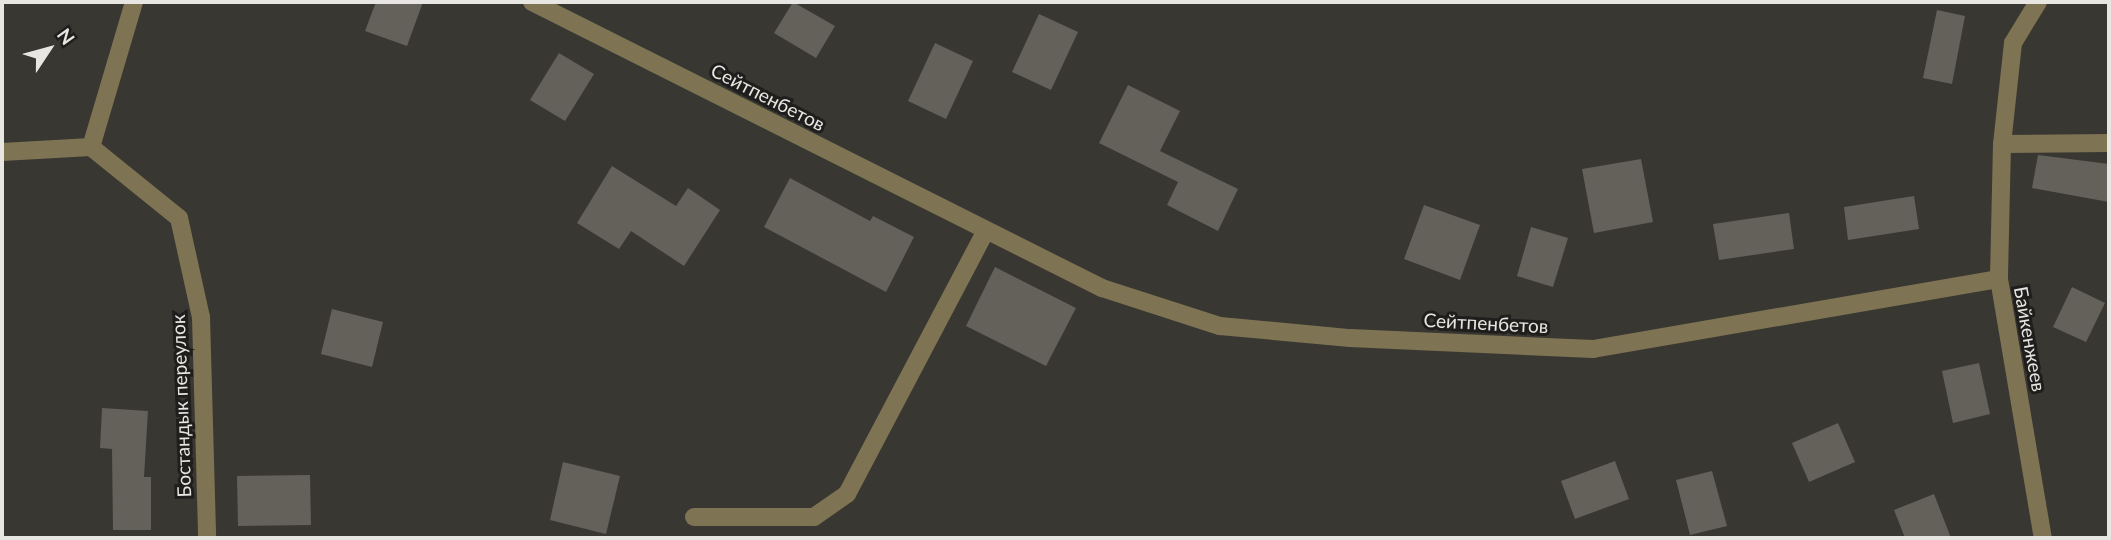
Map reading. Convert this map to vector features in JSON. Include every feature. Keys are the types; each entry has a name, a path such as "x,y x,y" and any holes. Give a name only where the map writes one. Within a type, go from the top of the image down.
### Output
{"street":[{"path":"2,152 91,148 134,2"},
{"name":"Сейтпенбетов","path":"533,2 1102,288 1220,326 1593,349 1999,279"},
{"name":"Байкенжеев","path":"2038,2 2013,43 2002,144 1999,279 2043,538"},
{"path":"2002,144 2109,144"},
{"name":"Бостандык переулок","path":"91,148 179,218 201,317 207,538"},
{"path":"694,517 814,517 848,494 986,230"}],"building":[{"path":"376,2 423,2 407,46 365,31"},
{"path":"793,2 835,26 816,58 774,33"},
{"path":"1937,10 1965,16 1952,84 1923,78"},
{"path":"1039,14 1078,32 1051,90 1012,72"},
{"path":"935,43 973,61 946,119 908,101"},
{"path":"559,53 594,74 565,121 530,100"},
{"path":"1128,85 1180,111 1160,151 1238,189 1218,231 1167,205 1178,182 1099,143"},
{"path":"2038,155 2109,164 2109,202 2032,188"},
{"path":"1641,159 1653,222 1594,233 1582,169"},
{"path":"612,166 676,206 688,188 720,210 684,266 631,231 619,249 577,223"},
{"path":"790,178 870,221 873,216 914,237 886,292 764,227"},
{"path":"1914,196 1919,229 1848,240 1844,207"},
{"path":"1424,205 1480,225 1460,280 1404,259"},
{"path":"1789,213 1794,249 1719,260 1713,224"},
{"path":"1531,227 1568,238 1553,287 1517,276"},
{"path":"995,267 1076,308 1046,366 966,326"},
{"path":"2072,287 2105,303 2086,342 2053,327"},
{"path":"332,309 383,322 372,367 321,354"},
{"path":"1979,363 1990,414 1953,423 1942,371"},
{"path":"102,408 148,411 144,477 151,477 151,530 113,530 112,449 100,448"},
{"path":"1838,423 1855,462 1809,482 1792,443"},
{"path":"1615,461 1629,499 1575,519 1561,481"},
{"path":"563,462 620,476 606,534 550,520"},
{"path":"1712,471 1727,526 1690,535 1676,480"},
{"path":"310,475 311,525 238,526 237,476"},
{"path":"1934,494 1951,538 1905,538 1894,510"}]}
